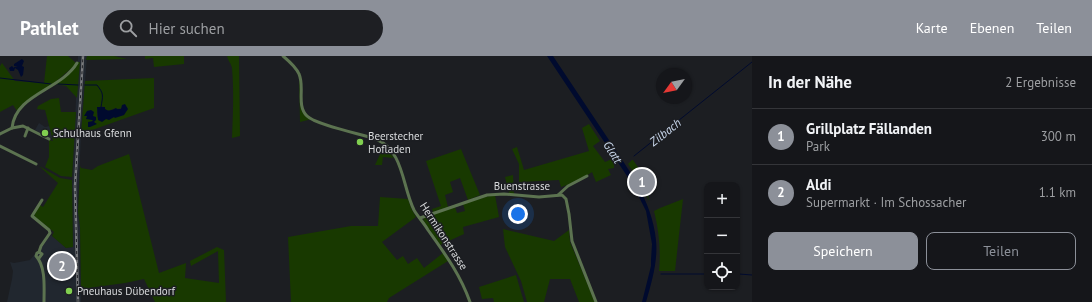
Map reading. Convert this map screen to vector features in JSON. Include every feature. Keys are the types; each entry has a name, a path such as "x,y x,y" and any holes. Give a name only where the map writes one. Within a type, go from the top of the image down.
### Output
{"street":[{"name":"Hermikonstrasse","path":"283,56 292,64 299,74 302,85 303,110 309,117 320,123 376,139 391,148 413,207 457,272 470,302"},
{"path":"12,128 15,115 23,104 55,84 77,63"},
{"path":"0,134 12,128 21,126 49,139"},
{"path":"25,136 28,128"},
{"path":"0,146 36,164"},
{"path":"558,195 568,186 587,176"},
{"name":"Buenstrasse","path":"420,218 487,195 504,194 539,197 562,195 566,199 572,241 596,302"},
{"path":"42,200 32,216 49,230 50,233 41,246 39,252 42,254 41,258 39,258 43,269 44,302"}],"shaded area":[{"path":"78,56 87,56 78,201 80,227 81,302 7,302 13,271 10,262 14,263 30,260 51,235 66,248 73,247 72,186"},
{"name":"Schulhaus Gfenn","path":"39,123 45,127 50,126 52,138 49,138 35,130"}],"green space":[{"path":"47,56 68,56 75,62 75,65 52,85 30,98 17,111 13,105 0,112 0,66 2,63 15,81 44,83"},
{"path":"87,56 114,56 127,59 86,60"},
{"path":"145,56 184,56 184,64 154,67 153,58 145,59"},
{"path":"227,56 239,56 240,136 232,138 233,77 232,66"},
{"path":"78,62 80,62 77,98 66,86 56,84 76,66"},
{"path":"299,74 303,110 312,119 300,122"},
{"path":"154,78 154,108 81,134 85,81","holes":["102,106 108,111 116,108 122,108 125,112 124,115 106,119 97,117 97,111"]},
{"path":"59,98 61,112 76,112 72,177 61,176 45,167 49,157 49,140 53,141 45,110 37,109 38,106 51,99"},
{"path":"589,124 600,141 593,146 605,162 612,159 614,163 614,168 608,169 611,175 596,182 592,172 579,181 561,187 559,180 519,182 519,164 512,149 517,147 524,170 589,151 582,128"},
{"path":"384,146 394,158 383,157 382,165 375,165"},
{"path":"461,149 480,195 468,200 460,178 450,182 453,192 445,195 448,207 433,212 432,209 441,206 426,161"},
{"path":"129,154 159,273 186,263 185,278 219,283 218,251 191,266 190,261 217,247 224,250 226,302 155,302 144,279 81,289 80,227 78,212 80,166 81,168 92,170 98,166"},
{"path":"632,160 645,177 649,201 642,186 628,164"},
{"path":"39,166 60,178 72,180 73,247 66,248 52,236 54,232 34,215 40,205 43,207 58,183"},
{"path":"513,175 514,194 509,193 505,177"},
{"path":"495,195 499,217 463,227 464,234 440,245 423,220 425,217 455,207 457,213 465,211 463,204"},
{"path":"380,197 408,199 416,217 382,242 397,260 403,256 408,264 417,258 424,268 443,253 448,261 389,298 387,302 291,302 288,237 351,226 378,226"},
{"path":"683,199 675,271 659,271 659,241 654,211"},
{"path":"503,229 554,241 569,230 570,242 595,302 579,302 570,279 550,279 544,302 527,302 521,281 505,247"},
{"path":"516,275 524,302 494,302 493,298 482,299 479,287"}],"water":[{"name":"Glatt","path":"547,56 553,56 623,161 638,186 650,212 654,225 656,256 654,271 646,302 642,302 651,266 652,244 646,211 633,185"},
{"path":"22,59 24,61 22,66 24,67 23,75 21,77 18,70 15,68 14,71 10,71 9,68 12,66 14,68 18,67 14,66 14,64"},
{"path":"125,104 128,109 124,115 114,117 109,120 106,119 102,122 98,120 97,107 105,107 106,110 109,111 116,108 121,109 122,105"},
{"path":"91,110 94,112 93,116 96,117 94,122 97,124 88,127 88,122 93,121 86,119 87,116 84,116 87,111"}],"waterway":[{"name":"Zilbach","path":"634,156 752,62"},
{"path":"0,78 51,84"},
{"path":"58,84 78,85"},
{"path":"85,85 97,85 102,93 101,107"},
{"path":"661,274 704,274"},
{"path":"740,274 752,275"}],"railway":[{"path":"78,302 75,186 83,56"}],"place":[{"name":"Schulhaus Gfenn","path":"45,133"},
{"name":"Beerstecher Hofladen","path":"360,142"},
{"name":"Grillplatz Fällanden","path":"642,182"},
{"name":"Aldi","path":"62,266"},
{"name":"Pneuhaus Dübendorf","path":"69,291"}]}
